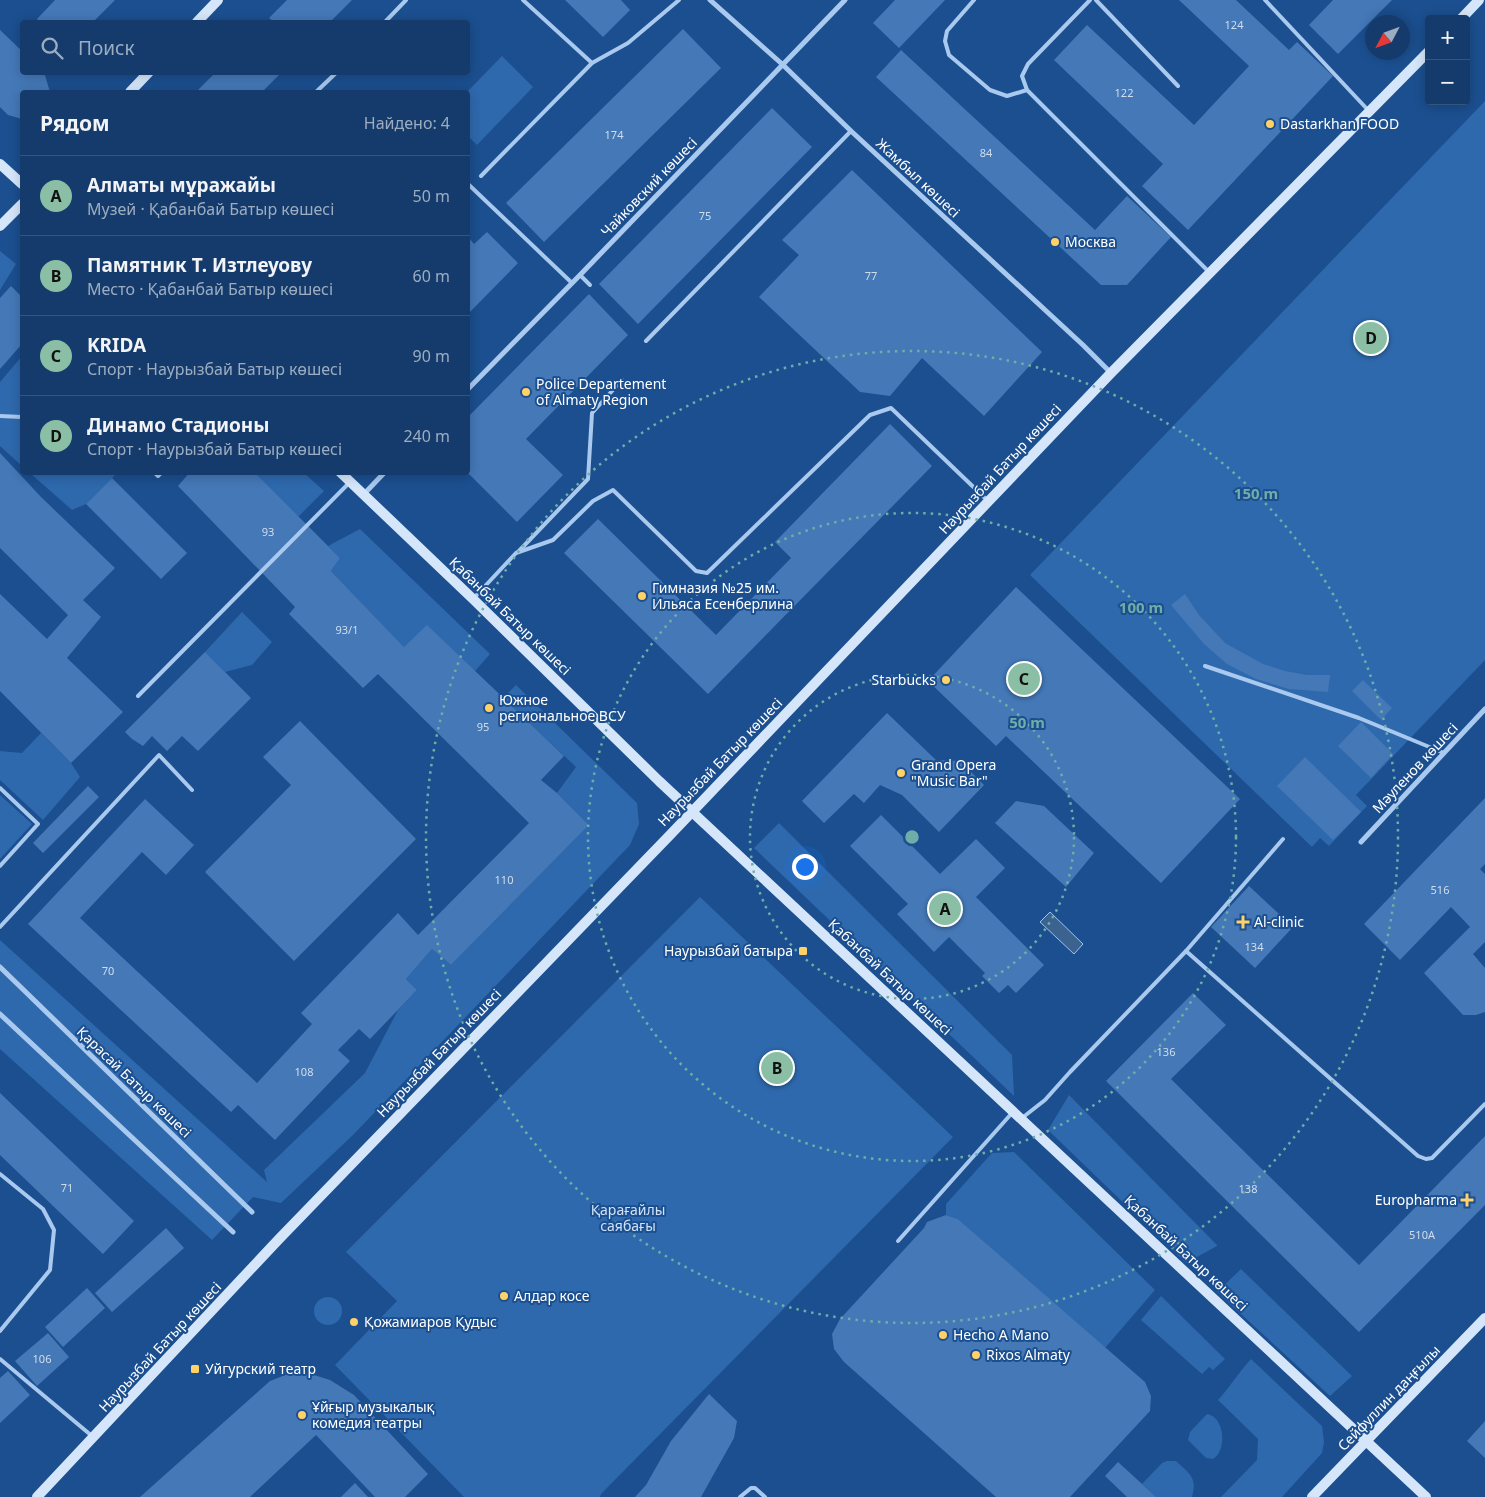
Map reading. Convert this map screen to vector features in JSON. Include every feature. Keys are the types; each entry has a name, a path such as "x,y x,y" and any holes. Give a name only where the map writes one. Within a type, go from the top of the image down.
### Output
{"main road":[{"path":"199,20 218,0"},
{"path":"1465,15 1479,0"},
{"name":"Наурызбай Батыр көшесі","path":"37,1497 279,1239 693,811 1111,373 1425,55"},
{"path":"132,90 146,75"},
{"path":"0,164 20,182"},
{"path":"0,226 20,206"},
{"name":"Қабанбай Батыр көшесі","path":"343,475 659,781 1426,1497"},
{"name":"Сейфуллин даңғылы","path":"1312,1497 1485,1318"}],"street":[{"name":"Жамбыл көшесі","path":"710,0 782,64 851,131 1111,373"},
{"name":"Чайковский көшесі","path":"470,387 845,0"},
{"path":"364,494 382,475"},
{"name":"Мәуленов көшесі","path":"1361,842 1485,709"},
{"name":"Қарасай Батыр көшесі","path":"0,967 252,1212"},
{"path":"0,1014 233,1232"}],"lane":[{"path":"387,20 406,0"},
{"path":"523,0 592,63"},
{"path":"481,176 592,63 628,43 678,0"},
{"path":"974,0 947,30 945,41 949,55 990,90 1007,96 1027,90"},
{"path":"1090,0 1028,64 1022,76 1027,90 1210,273"},
{"path":"1096,0 1178,86"},
{"path":"1265,0 1370,111"},
{"path":"318,90 334,75"},
{"path":"646,341 851,131"},
{"path":"470,186 572,283"},
{"path":"580,275 590,285"},
{"path":"473,599 588,479 592,413 622,380"},
{"path":"516,553 553,540 592,501 613,490 696,571 707,573 870,415 891,408 989,502"},
{"path":"0,416 20,417"},
{"path":"138,696 350,482"},
{"path":"1205,666 1359,718 1444,753"},
{"path":"0,928 159,755 192,790"},
{"path":"0,788 38,824 0,866"},
{"path":"898,1241 1018,1115 1046,1100 1070,1072 1186,951 1284,839"},
{"path":"1186,951 1418,1156 1426,1159 1432,1158 1485,1104"},
{"path":"0,1174 43,1209 54,1230 50,1270 0,1331"},
{"path":"0,1359 93,1437"},
{"path":"740,1497 751,1488 755,1488 765,1497"}],"green space":[{"path":"502,56 533,87 477,145 470,138 469,90"},
{"path":"1485,101 1485,660 1356,795 1367,806 1329,846 1320,838 1312,847 1030,575"},
{"path":"0,251 16,264 0,290"},
{"path":"20,358 20,464 0,446 0,382"},
{"path":"32,475 115,475 86,504 72,510"},
{"path":"256,475 306,475 324,491 298,517"},
{"path":"360,529 490,654 475,671 404,647 331,571 340,558 328,546"},
{"path":"242,612 272,642 252,665 225,672 205,652"},
{"path":"516,685 637,803 639,824 630,845 353,1135 281,1203 253,1197 212,1240 0,1049 0,940 267,1182 264,1170 365,1073 398,1010 417,990 406,979 432,949 451,965 589,825 557,793 576,767 503,698"},
{"path":"41,733 71,763 80,777 43,820 0,780 0,751 22,753"},
{"path":"0,795 32,824 0,859"},
{"path":"779,823 1012,1055 1014,1096 754,848"},
{"name":"Қарағайлы саябағы","path":"700,897 953,1137 600,1497 464,1497 335,1365 397,1301 346,1252"},
{"path":"1069,1095 1217,1246 1186,1263 1048,1130"},
{"path":"1014,1152 1155,1290 1105,1348 958,1219 946,1215 946,1204 992,1153"},
{"path":"1241,1269 1352,1376 1330,1396 1217,1292"},
{"path":"1161,1296 1225,1359 1213,1370 1209,1367 1202,1374 1141,1320"},
{"path":"328,1297 338,1301 342,1311 338,1321 328,1325 318,1321 314,1311 318,1301"},
{"path":"1251,1359 1322,1426 1324,1442 1322,1453 1282,1497 1221,1497 1257,1460 1258,1439 1218,1400"},
{"path":"1207,1414 1213,1416 1217,1421 1222,1434 1221,1448 1218,1455 1213,1459 1206,1458 1188,1440 1190,1432"},
{"path":"1176,1461 1191,1476 1194,1485 1192,1497 1156,1497 1142,1484 1162,1463"}],"shaded area":[{"path":"1050,912 1083,944 1074,954 1040,922"}],"building":[{"path":"55,0 115,0 95,20 37,19"},
{"path":"287,0 352,0 332,20 272,20 269,18"},
{"path":"565,0 621,0 630,10 603,37"},
{"path":"895,0 945,0 899,48 873,23"},
{"path":"1179,0 1236,0 1289,50 1297,42 1333,76 1188,230 1142,186 1163,164 1054,60 1087,25 1194,125 1249,66"},
{"path":"1333,0 1392,0 1377,15 1365,15 1365,27 1338,54 1309,25"},
{"path":"683,29 721,68 544,242 506,203"},
{"path":"0,30 20,49 20,75 45,75 49,90 20,90 20,118 8,115 0,107"},
{"path":"901,50 1095,230 1127,196 1171,237 1127,285 1101,285 876,77"},
{"path":"213,75 279,75 264,90 198,90"},
{"path":"772,108 812,147 638,324 599,284"},
{"path":"852,170 1042,352 984,416 922,358 890,396 860,392 759,297 799,255 782,240"},
{"path":"487,232 518,263 470,312 470,239 474,244"},
{"path":"11,286 20,295 20,346 0,369 0,298"},
{"path":"589,294 628,335 526,439 563,475 517,522 470,475 470,415"},
{"name":"Гимназия №25 им. Ильяса Есенберлина","path":"890,424 932,466 708,694 564,553 598,519 716,635 791,558 775,542"},
{"path":"0,453 41,497 115,568 83,600 101,617 67,658 123,712 71,763 0,691 0,594 47,639 68,615 0,548"},
{"path":"187,475 257,475 340,558 331,571 404,647 427,625 564,756 541,780 589,825 451,965 432,949 406,979 417,990 370,1039 359,1029 338,1050 350,1061 275,1140 238,1105 231,1112 28,924 145,799 194,845 166,875 142,852 80,918 257,1083 312,1024 301,1013 398,913 418,935 529,823 378,674 363,688 289,614 295,607 178,486"},
{"path":"112,478 187,553 161,579 86,504"},
{"path":"1016,587 1240,799 1161,883 1006,736 996,746 928,681"},
{"path":"1185,594 1199,615 1225,643 1263,664 1285,671 1307,675 1330,675 1328,692 1289,689 1256,679 1227,664 1204,644 1171,605"},
{"path":"205,652 251,698 198,751 182,736 167,751 152,736 143,746 132,739 125,732"},
{"path":"1363,680 1392,708 1381,720 1352,691"},
{"name":"Grand Opera \"Music Bar\"","path":"887,713 936,760 960,761 984,785 939,832 902,795 880,785 864,803 854,794 824,823 802,801"},
{"path":"300,721 416,839 294,961 205,872 291,785 263,757"},
{"path":"1361,722 1393,754 1371,778 1338,746"},
{"path":"1305,757 1361,812 1333,840 1277,786"},
{"path":"88,786 99,797 43,853 33,843"},
{"path":"1485,798 1485,864 1480,869 1485,874 1485,942 1473,954 1485,968 1485,1012 1476,1015 1463,1015 1424,973 1470,927 1451,907 1400,960 1364,924"},
{"path":"1016,801 1044,806 1094,853 1066,887 995,823"},
{"path":"881,815 940,874 976,839 1005,868 976,897 1044,965 1016,993 1008,985 999,993 982,976 985,973 949,937 934,952 897,914 908,904 850,846"},
{"path":"1249,886 1293,927 1255,968 1211,927"},
{"path":"1193,993 1226,1025 1171,1079 1359,1265 1485,1136 1485,1205 1359,1332 1106,1081"},
{"path":"0,1093 134,1221 103,1254 0,1155"},
{"name":"Rixos Almaty","path":"946,1215 958,1219 1145,1382 1151,1396 1150,1411 1070,1497 996,1497 844,1362 834,1349 832,1334 840,1319 924,1228 927,1222"},
{"path":"166,1228 184,1248 112,1312 95,1293"},
{"path":"87,1288 105,1308 63,1347 45,1327"},
{"path":"48,1333 69,1357 37,1386 15,1361"},
{"name":"Ұйғыр музыкалық комедия театры","path":"298,1370 330,1380 354,1395 428,1474 405,1497 375,1497 316,1435 250,1497 140,1497 270,1381"},
{"path":"8,1371 30,1395 0,1423 0,1378"},
{"path":"709,1394 737,1421 734,1438 701,1497 635,1497 646,1485 671,1441"},
{"path":"1485,1421 1485,1458 1467,1441"},
{"path":"1118,1462 1156,1497 1127,1497 1105,1476"},
{"path":"355,1483 368,1497 341,1497"}],"place":[{"name":"Dastarkhan FOOD","path":"1270,124"},
{"name":"Москва","path":"1055,242"},
{"name":"Динамо Стадионы","path":"1371,338"},
{"name":"Police Departement of Almaty Region","path":"526,392"},
{"name":"Гимназия №25 им. Ильяса Есенберлина","path":"642,596"},
{"name":"KRIDA","path":"1024,679"},
{"name":"Starbucks","path":"946,680"},
{"name":"Южное региональное ВСУ","path":"489,708"},
{"name":"Grand Opera \"Music Bar\"","path":"901,773"},
{"name":"Алматы мұражайы","path":"945,909"},
{"name":"Al-clinic","path":"1243,922"},
{"name":"Наурызбай батыра","path":"803,951"},
{"name":"Памятник Т. Изтлеуову","path":"777,1068"},
{"name":"Europharma","path":"1467,1200"},
{"name":"Алдар косе","path":"504,1296"},
{"name":"Қожамиаров Қудыс","path":"354,1322"},
{"name":"Hecho A Mano","path":"943,1335"},
{"name":"Rixos Almaty","path":"976,1355"},
{"name":"Уйгурский театр","path":"195,1369"},
{"name":"Ұйғыр музыкалық комедия театры","path":"302,1415"}]}
